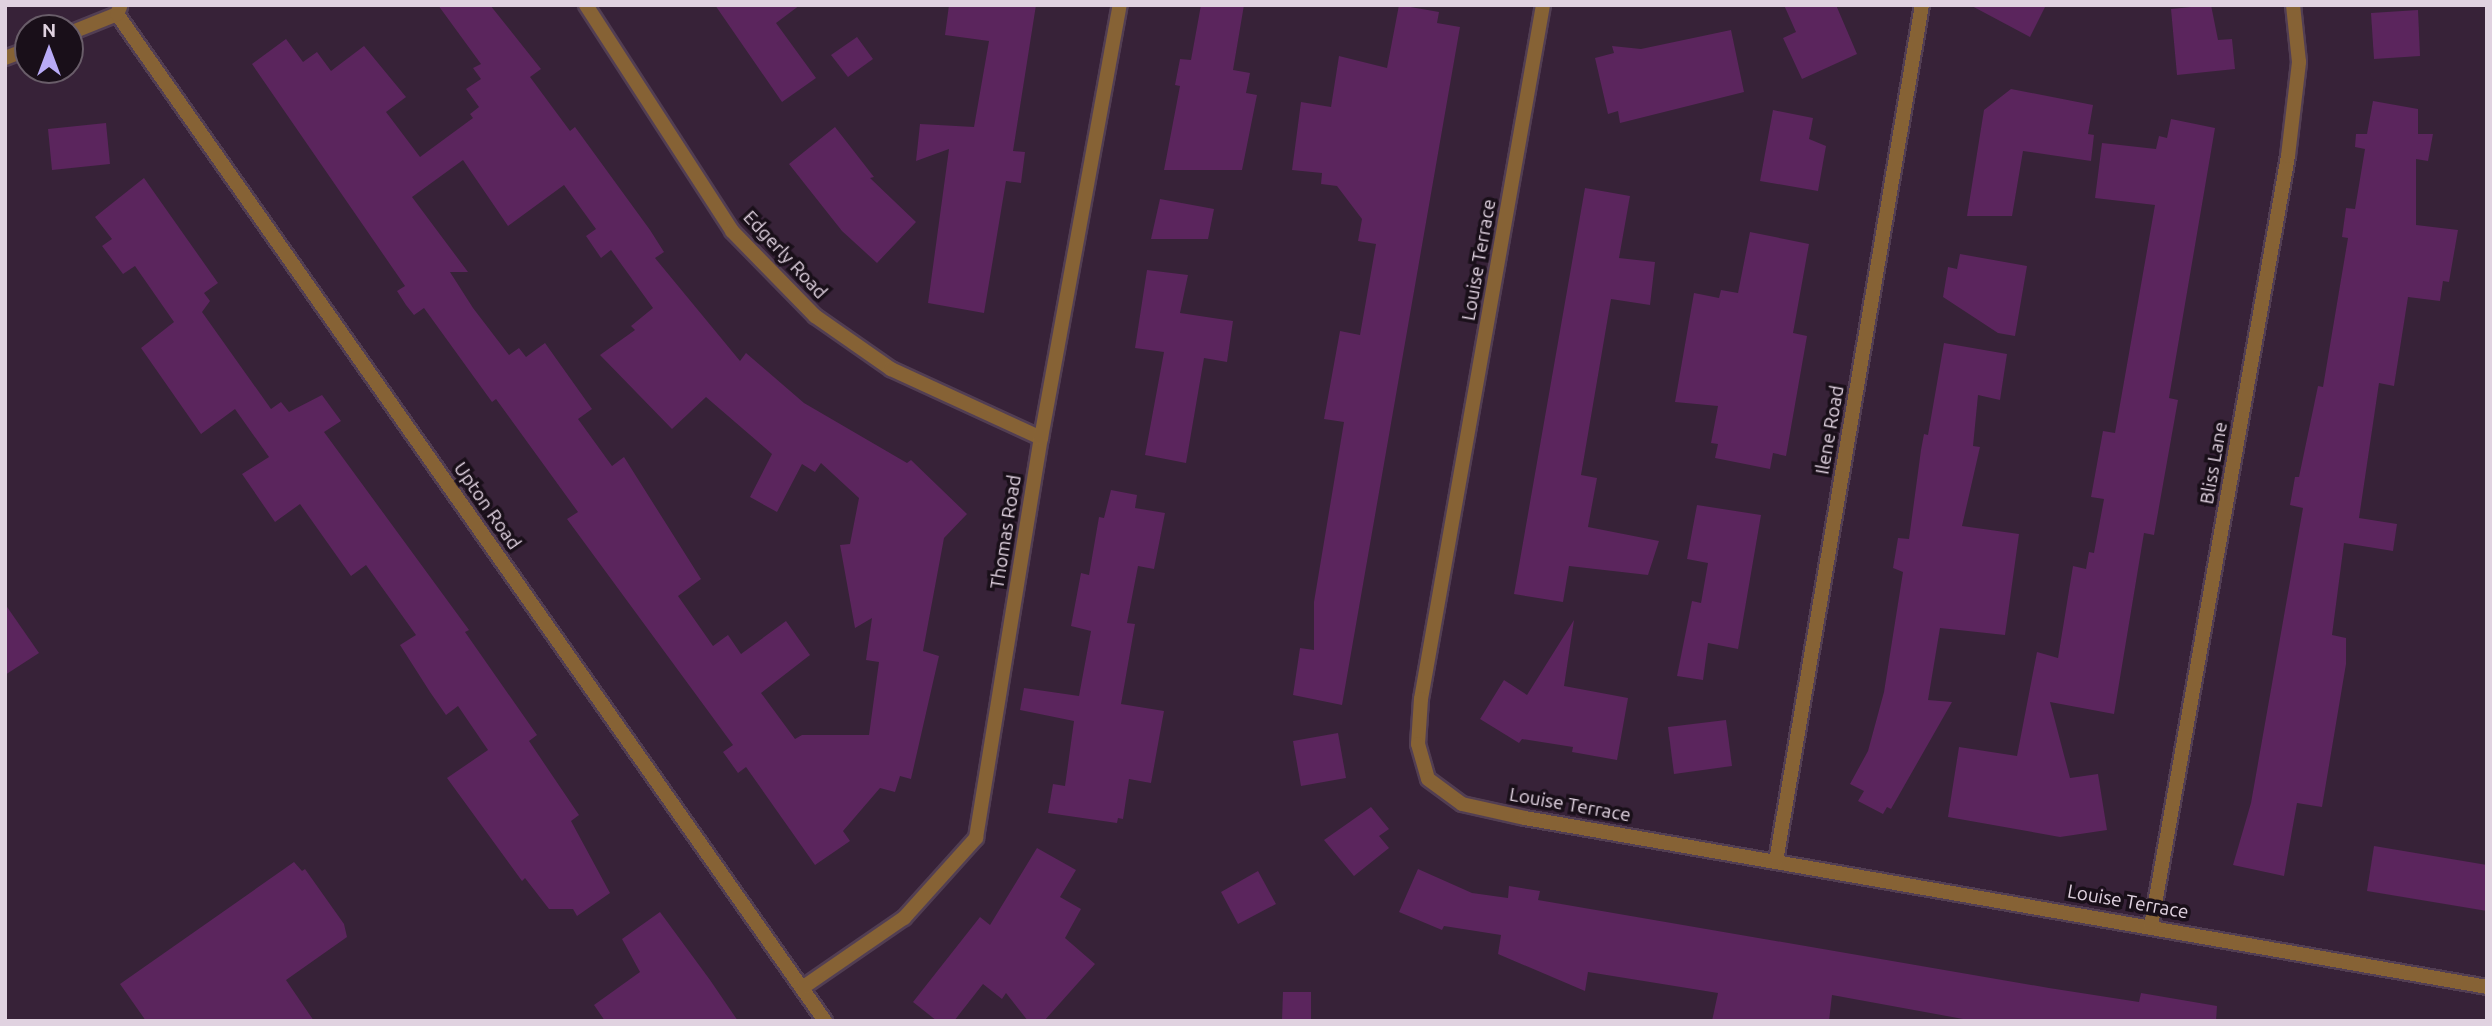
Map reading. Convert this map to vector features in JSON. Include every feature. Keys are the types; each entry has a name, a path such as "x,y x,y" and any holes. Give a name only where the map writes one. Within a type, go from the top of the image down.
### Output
{"street":[{"name":"Edgerly Road","path":"586,5 732,231 815,316 891,369 1041,438"},
{"name":"Thomas Road","path":"802,988 904,918 976,838 1041,438 1120,5"},
{"name":"Louise Terrace","path":"1544,5 1421,699 1418,744 1428,779 1462,804 2487,987"},
{"name":"Ilene Road","path":"1776,861 1922,5"},
{"name":"Bliss Lane","path":"2151,926 2288,156 2299,62 2293,5"},
{"path":"84,26 119,10"},
{"name":"Upton Road","path":"119,10 825,1021"}],"building":[{"path":"438,5 490,5 541,69 530,77 570,131 575,127 650,230 664,252 655,258 740,361 746,353 804,403 907,463 911,460 967,514 944,538 923,651 939,656 911,779 900,776 895,792 880,788 843,831 850,841 815,865 746,767 738,773 723,752 733,745 567,519 578,512 496,399 492,402 424,308 414,315 406,305 397,291 405,286 252,64 286,39 303,62 317,52 331,71 364,46 406,97 386,112 420,157 473,118 470,114 479,107 466,89 481,79 473,68 481,64","holes":["463,160 508,226 564,185 596,229 586,236 601,258 611,250 653,308 631,326 635,330 600,355 672,429 706,397 772,454 750,497 777,512 802,464 815,472 821,463 859,498 850,544 840,545 855,628 872,618 866,660 879,662 869,735 802,735 795,739 761,693 810,655 786,621 741,654 728,635 713,646 678,596 701,579 624,457 612,466 578,419 592,409 545,343 526,357 519,348 509,355 473,308 450,272 468,272 412,197"]},
{"path":"715,5 800,5 776,23 816,78 782,102"},
{"path":"949,5 1036,5 1013,151 1025,152 1021,183 1006,181 984,313 928,303 949,149 916,161 920,124 974,127 989,41 945,35"},
{"path":"1201,5 1244,5 1233,70 1250,73 1246,93 1257,95 1242,170 1164,170 1180,86 1175,85 1180,59 1191,60"},
{"path":"1399,5 1439,12 1437,23 1460,27 1342,705 1293,695 1300,648 1314,650 1314,602 1344,422 1324,419 1340,331 1360,335 1376,244 1358,241 1362,219 1337,186 1321,184 1322,173 1292,170 1301,102 1331,107 1339,56 1387,68"},
{"path":"1784,5 1836,5 1857,54 1802,79 1783,38 1796,32"},
{"path":"1970,5 2046,5 2030,37"},
{"path":"2211,5 2218,40 2232,39 2235,69 2177,75 2171,9"},
{"path":"2418,10 2420,56 2374,59 2371,13"},
{"path":"1731,30 1744,92 1620,123 1618,111 1608,114 1595,58 1614,53 1612,46 1641,49"},
{"path":"857,37 873,59 848,77 831,55"},
{"path":"2011,89 2093,105 2088,134 2094,135 2091,161 2023,151 2012,216 1967,216 1984,110"},
{"path":"2373,101 2418,109 2418,134 2433,134 2428,161 2416,159 2416,225 2458,230 2449,282 2443,281 2440,301 2408,297 2394,386 2379,383 2359,518 2397,524 2393,551 2344,543 2332,635 2346,638 2346,664 2322,807 2297,803 2284,876 2233,865 2251,803 2303,508 2290,505 2295,477 2299,477 2318,386 2323,387 2348,238 2342,237 2346,208 2355,209 2365,149 2355,147 2356,134 2367,134"},
{"path":"1773,110 1813,118 1809,139 1826,146 1818,191 1760,181"},
{"path":"2171,119 2215,128 2169,398 2178,400 2154,535 2144,533 2114,714 2050,702 2070,778 2098,774 2107,830 2060,837 1948,817 1959,747 2017,756 2037,652 2058,658 2073,566 2086,569 2089,552 2094,553 2104,499 2091,497 2103,431 2115,433 2155,205 2095,198 2102,143 2156,149 2159,136 2167,138"},
{"path":"106,123 110,164 52,170 48,129"},
{"path":"835,127 874,177 870,178 916,222 877,263 842,231 789,164"},
{"path":"144,178 218,283 204,293 210,301 202,312 271,409 281,402 289,412 322,395 341,421 324,432 469,630 465,632 537,735 529,741 579,815 571,821 610,893 577,916 573,909 549,909 525,878 522,881 447,778 488,750 458,706 446,715 430,692 400,645 416,635 366,565 351,576 300,504 275,522 242,474 269,457 235,409 201,434 141,348 174,322 135,266 123,274 102,246 112,239 95,217"},
{"path":"1585,188 1630,196 1619,258 1655,262 1650,305 1611,299 1581,475 1597,478 1588,527 1659,541 1648,575 1569,566 1563,602 1514,594"},
{"path":"1160,199 1214,209 1208,239 1151,239"},
{"path":"1750,232 1809,244 1793,333 1807,336 1786,456 1773,453 1770,469 1715,458 1718,444 1711,443 1718,406 1675,402 1694,293 1719,298 1721,290 1738,293"},
{"path":"1960,254 2027,266 2015,336 1998,333 1943,297 1948,267 1957,269"},
{"path":"1147,270 1188,275 1180,313 1233,321 1227,362 1204,358 1186,463 1145,455 1164,352 1135,348"},
{"path":"1944,343 2007,354 2000,400 1978,395 1973,446 1980,447 1962,526 2019,534 2005,635 1940,628 1928,700 1952,702 1891,809 1887,807 1883,814 1858,801 1864,791 1850,784 1868,751 1884,692 1903,572 1893,568 1898,538 1909,539 1921,450 1924,434 1928,435"},
{"path":"1111,490 1137,495 1135,508 1165,513 1154,569 1138,566 1127,623 1135,624 1121,704 1164,711 1151,783 1129,779 1123,819 1118,818 1117,823 1048,813 1053,784 1065,786 1074,721 1020,710 1024,688 1079,696 1091,631 1071,626 1081,573 1089,575 1099,517 1104,518"},
{"path":"1697,505 1761,515 1738,649 1708,643 1703,680 1677,676 1692,601 1701,603 1708,563 1687,559"},
{"path":"5,604 39,653 5,675"},
{"path":"1574,620 1564,686 1628,698 1617,760 1572,752 1573,747 1522,739 1519,743 1480,719 1504,680 1527,695"},
{"path":"1726,720 1732,766 1674,774 1668,727"},
{"path":"1338,733 1346,778 1301,786 1293,741"},
{"path":"1371,807 1389,829 1379,836 1389,848 1354,876 1324,840"},
{"path":"2374,846 2487,865 2487,911 2367,891"},
{"path":"1037,848 1076,870 1060,897 1081,909 1065,938 1095,964 1044,1021 1028,1021 1006,993 1002,999 983,984 954,1021 937,1021 913,1002 980,917 990,925"},
{"path":"294,862 302,871 305,869 344,924 347,937 286,980 314,1021 146,1021 120,984"},
{"path":"1418,869 1472,893 1508,898 1509,886 1540,891 1538,900 2049,988 2139,1002 2141,993 2217,1006 2216,1021 1974,1021 1832,995 1829,1021 1712,1021 1718,993 1588,972 1585,991 1498,954 1501,935 1444,926 1442,930 1399,912"},
{"path":"1258,871 1276,904 1238,924 1221,892"},
{"path":"660,912 738,1021 605,1021 594,1005 640,972 622,939"},
{"path":"1283,992 1311,992 1311,1021 1282,1021"}]}
